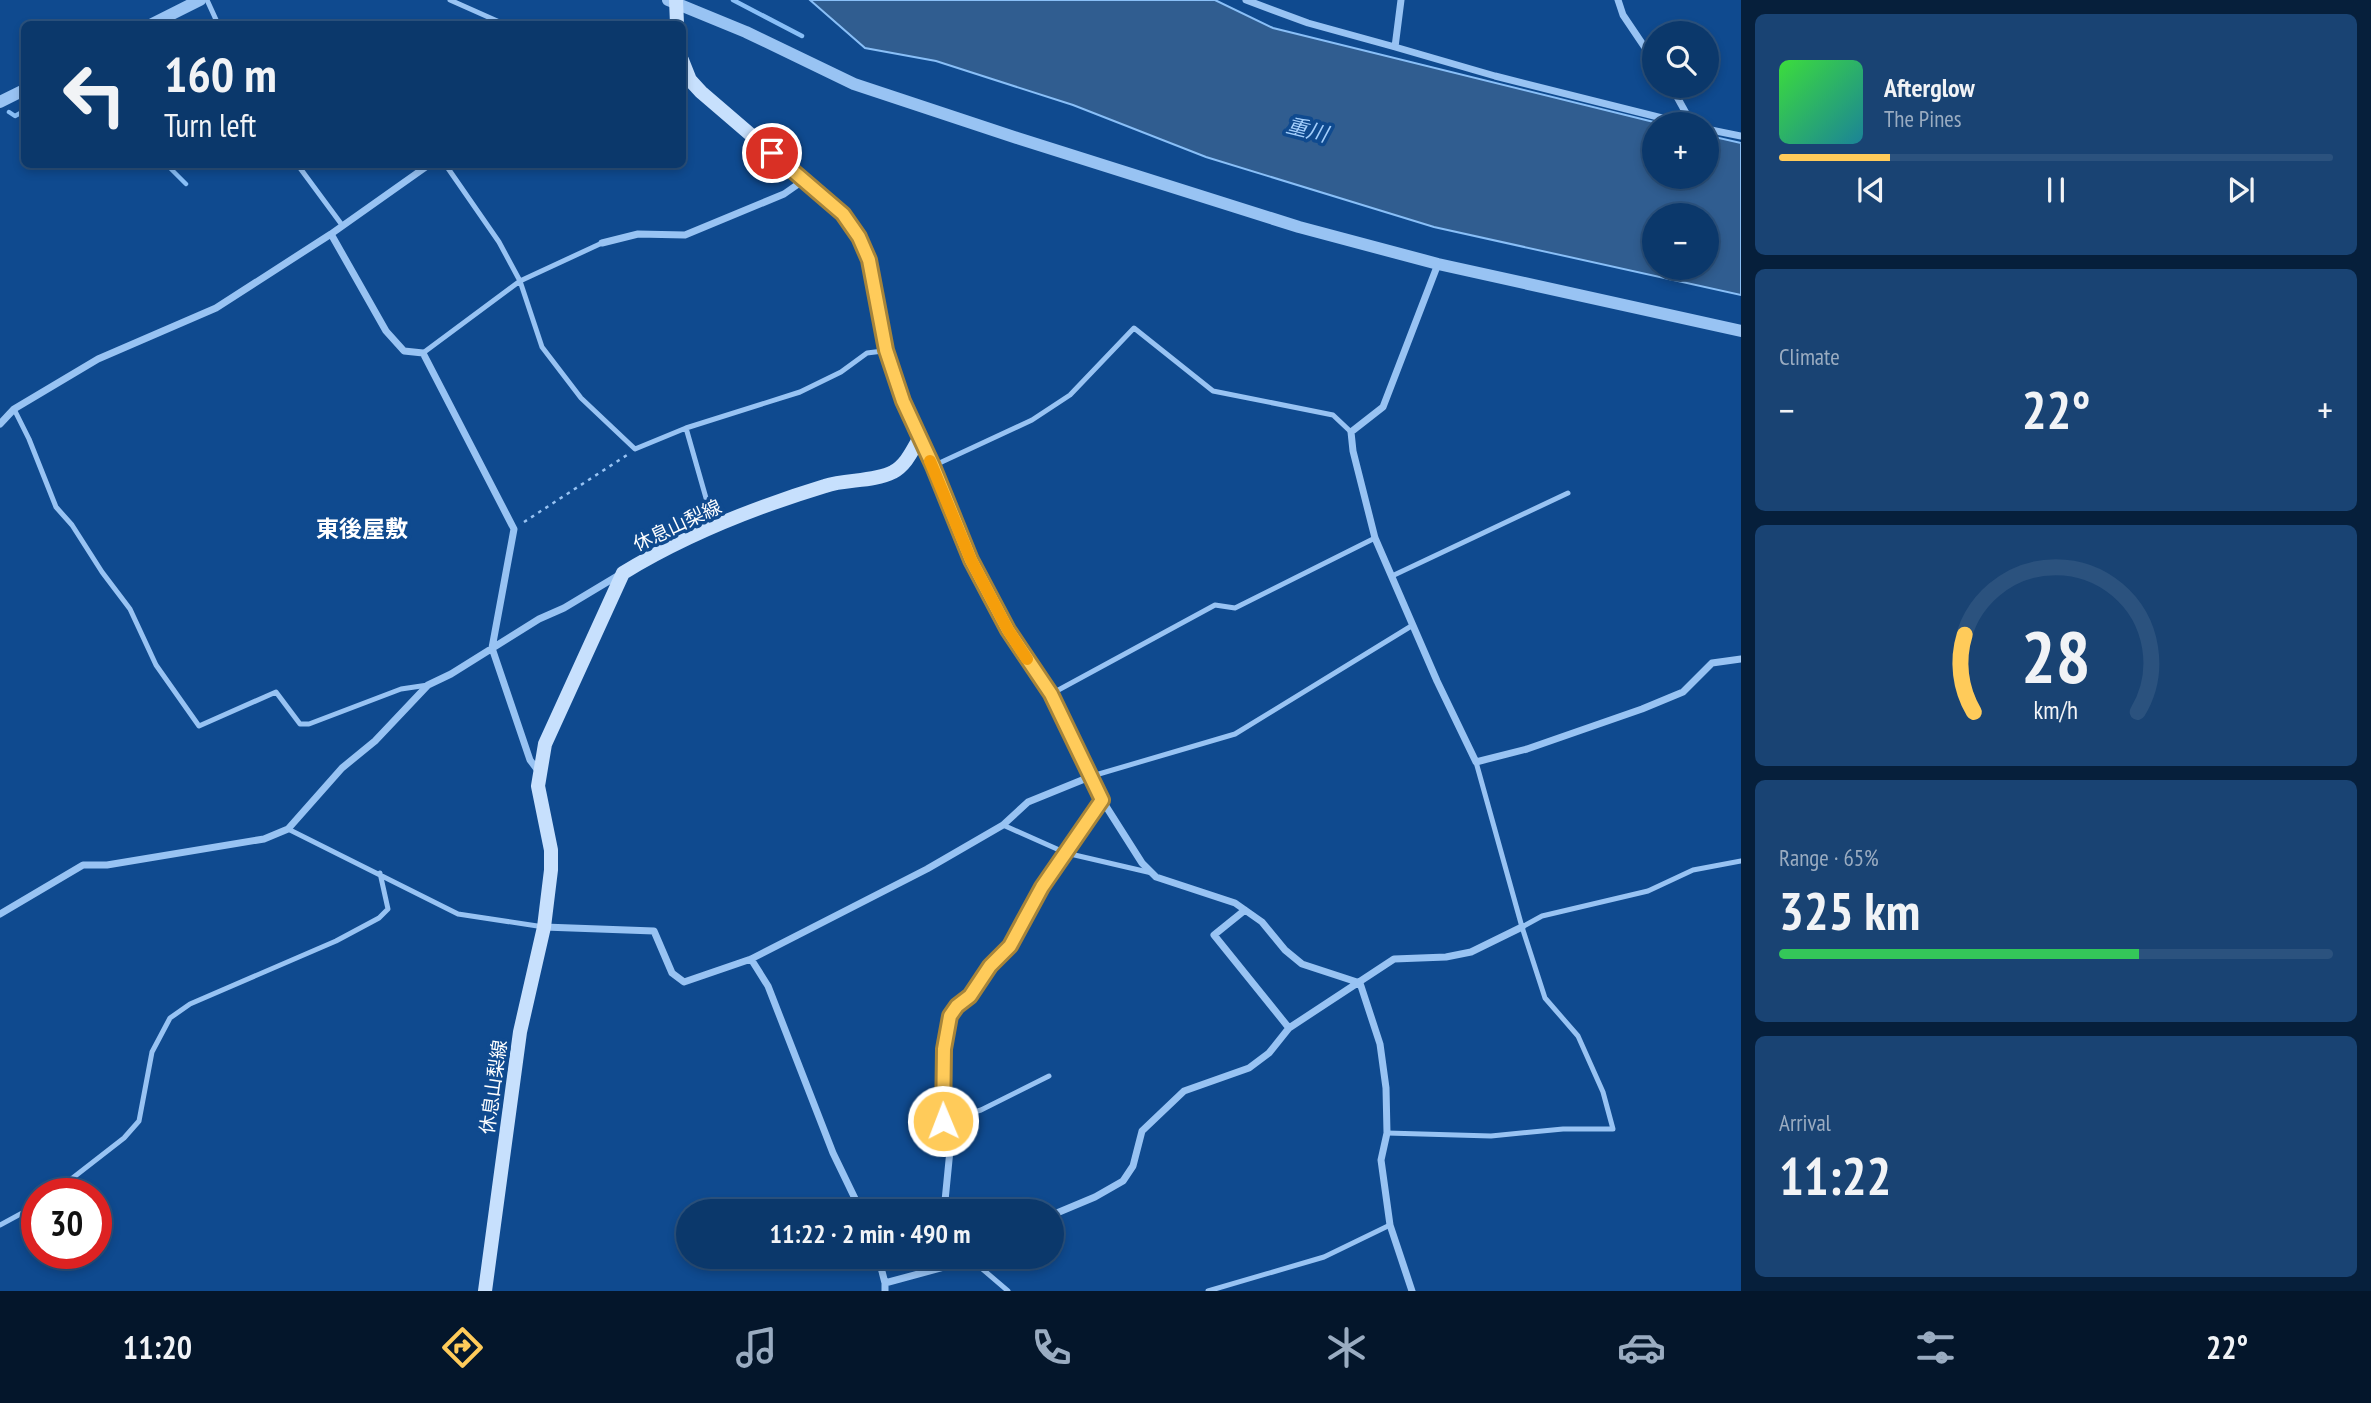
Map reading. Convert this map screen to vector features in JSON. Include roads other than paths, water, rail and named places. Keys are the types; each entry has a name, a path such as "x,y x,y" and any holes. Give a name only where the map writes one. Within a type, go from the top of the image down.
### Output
{"main road":[{"path":"673,1 676,21"},
{"path":"686,80 805,179 843,214 859,237 869,260 886,350 919,439"},
{"name":"休息山梨線","path":"485,1291 520,1032 544,928 551,870 551,850 538,786 539,773 545,744 623,573 644,560 715,527 785,498 832,483 891,473 903,465 919,439"}],"street":[{"path":"158,21 200,0"},
{"path":"1246,0 1308,23 1495,76 1642,113"},
{"path":"1395,47 1401,0"},
{"path":"1618,0 1623,15 1642,43"},
{"path":"673,1 746,32 853,84 1300,227 1438,264 1741,331"},
{"path":"1,100 21,91"},
{"path":"1719,132 1741,136"},
{"path":"0,424 14,409 98,359 216,308 424,168"},
{"path":"602,243 638,234 685,235 784,194 805,179"},
{"path":"331,233 386,331 404,351 423,353 514,529 492,648 530,760 539,773"},
{"path":"1438,264 1383,407 1351,432 1353,451 1375,538 1476,762 1527,749 1642,709 1683,692 1712,663 1741,659"},
{"path":"919,439 933,466 971,560 1008,630 1051,694 1102,800 1142,863 1156,877 1235,903 1262,922 1285,950 1302,964 1360,983"},
{"path":"0,914 83,865 107,865 264,839 288,829 342,768 375,741 428,685 623,573"},
{"path":"544,928 654,931 672,973 684,982 751,960 927,869 1003,825 1028,802 1092,776"},
{"path":"945,1199 950,1150 943,1121 944,1049 950,1016 957,1006 970,996 990,966 1010,946 1042,887 1102,800"},
{"path":"1245,910 1214,935 1289,1028"},
{"path":"1064,1209 1095,1197 1123,1181 1133,1166 1142,1131 1184,1091 1249,1068 1269,1053 1289,1028 1394,959 1446,957 1471,952 1522,927"},
{"path":"751,960 768,986 820,1120 856,1199"},
{"path":"1360,983 1380,1044 1386,1088 1387,1133 1381,1160 1390,1224 1412,1291"},
{"path":"881,1269 885,1287 934,1269"}],"lane":[{"path":"207,0 217,21"},
{"path":"450,0 497,21"},
{"path":"300,168 342,225"},
{"path":"448,168 499,242 520,281 542,346 581,398 635,449 686,428 800,392 841,372 867,353 886,350"},
{"path":"423,353 520,281 602,243"},
{"path":"933,466 1032,420 1070,395 1134,328 1213,391 1333,415 1351,432"},
{"path":"14,409 56,507 72,525 130,609 156,666 199,726 276,692 300,724 309,724 401,689 428,685"},
{"path":"686,428 715,527"},
{"path":"1392,576 1568,493"},
{"path":"1051,694 1215,605 1235,608 1375,538"},
{"path":"1092,776 1235,734 1413,625"},
{"path":"1387,1133 1491,1136 1563,1129 1613,1129 1603,1091 1578,1035 1545,998 1522,927 1476,762"},
{"path":"1003,825 1066,853 1152,873"},
{"path":"288,829 458,914 544,928"},
{"path":"1522,927 1542,916 1648,891 1693,870 1741,861"},
{"path":"73,1178 124,1138 139,1121 152,1052 170,1018 190,1003 336,941 379,918 388,909 380,873"},
{"path":"943,1121 981,1110 1049,1076"},
{"path":"0,1226 21,1214"},
{"path":"1208,1291 1324,1257 1390,1224"},
{"path":"982,1269 1008,1291"}],"water":[{"name":"重川","path":"810,0 1215,0 1273,28 1642,119 1642,189 1719,189 1719,138 1741,143 1741,295 1673,280 1719,280 1719,203 1642,203 1642,273 1434,227 1206,157 1073,105 936,61 865,48"}],"waterway":[{"path":"733,0 802,36"},
{"path":"9,112 15,116 21,113"},
{"path":"170,168 186,184"}],"district":[{"name":"東後屋敷","path":"362,529"}]}
